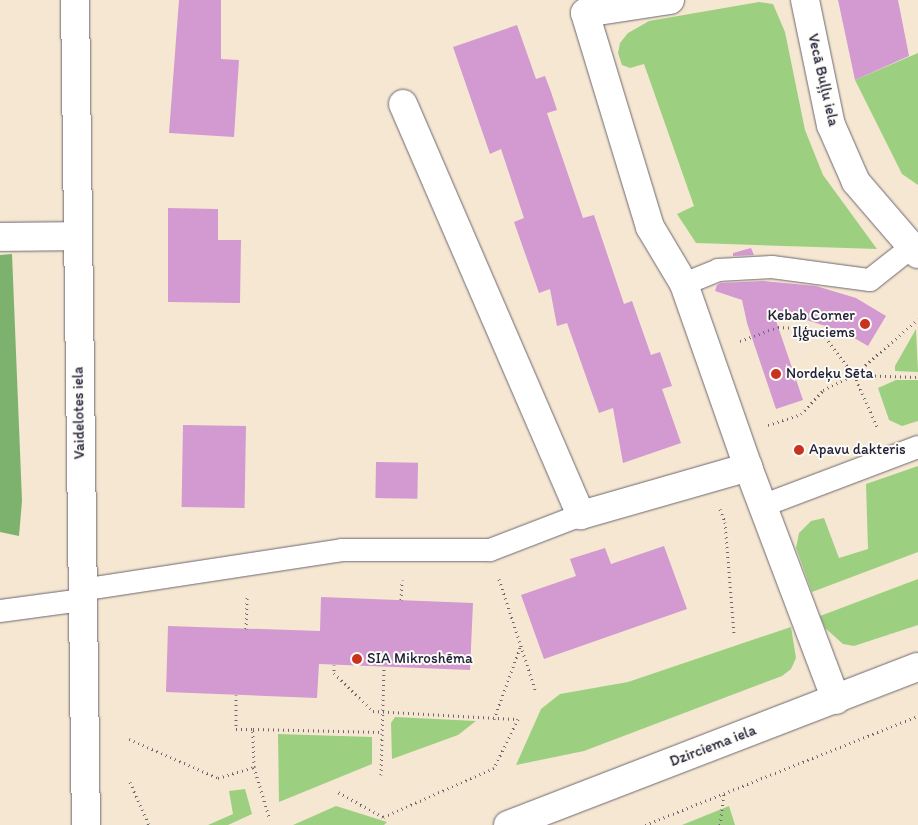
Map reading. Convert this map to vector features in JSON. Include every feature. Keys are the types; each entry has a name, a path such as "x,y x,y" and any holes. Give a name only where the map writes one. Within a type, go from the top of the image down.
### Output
{"street":[{"name":"Vaidelotes iela","path":"75,0 81,595 86,825"},
{"path":"670,0 584,13 650,227 684,284 762,506 836,700"},
{"name":"Vecā Buļļu iela","path":"805,0 831,125 856,182 915,251"},
{"path":"403,104 581,515 748,467"},
{"path":"0,237 77,236"},
{"name":"Dzirciema iela","path":"508,825 918,667"}],"lane":[{"path":"684,284 718,270 772,267 870,280 915,251"},
{"path":"762,506 918,447"},
{"path":"0,611 81,595 342,550 490,550 581,515"}],"path":[{"path":"737,436 802,414 823,390 854,376 918,319"},
{"path":"707,352 778,327 797,328 825,337 854,376 890,457"},
{"path":"854,376 918,377"},
{"path":"706,479 725,522 734,634"},
{"path":"490,550 536,692"},
{"path":"494,719 521,645"},
{"path":"334,665 334,674 373,711 518,720 494,768 383,817 336,791"},
{"path":"381,775 384,667"},
{"path":"236,695 236,729 382,732"},
{"path":"645,825 918,716"},
{"path":"253,729 254,767 270,820"},
{"path":"129,739 218,778 254,767"},
{"path":"130,782 149,825"},
{"path":"720,825 724,792"}],"green space":[{"path":"759,2 773,4 785,32 805,130 823,175 877,249 696,243 677,214 694,206 644,64 630,68 622,65 618,53 620,43 628,33 649,21"},
{"path":"918,53 918,185 902,174 855,80"},
{"path":"12,254 22,501 19,536 0,532 0,255"},
{"path":"916,329 918,372 895,371 895,366"},
{"path":"896,380 918,380 918,421 902,426 889,420 878,388"},
{"path":"918,466 918,552 812,592 796,548 799,533 811,521 824,518 839,558 868,549 866,484"},
{"path":"918,579 918,625 854,646 843,644 825,628 820,616"},
{"path":"791,627 796,658 791,669 782,676 584,751 516,765 541,709 560,694 628,682"},
{"path":"395,717 476,721 458,735 392,759 391,723"},
{"path":"278,734 372,737 372,764 279,802"},
{"path":"245,789 252,814 228,825 208,825 233,814 229,791"},
{"path":"336,806 387,822 384,825 293,825"},
{"path":"729,806 735,825 682,825"}],"building":[{"path":"179,0 221,0 221,59 239,60 234,137 169,133"},
{"path":"838,0 898,0 909,56 855,80"},
{"path":"517,25 536,79 545,76 551,92 557,110 547,113 583,218 594,215 624,304 632,301 651,355 660,352 672,386 662,389 681,443 623,463 613,408 599,413 567,323 557,326 550,289 539,293 514,222 524,218 501,149 490,154 453,47"},
{"path":"168,208 218,209 218,240 241,240 240,303 168,302"},
{"path":"751,248 754,255 733,256 733,253"},
{"path":"763,281 816,286 856,298 886,316 868,346 844,332 772,309 803,400 776,409 747,323 742,300 715,291 717,285 721,283"},
{"path":"183,425 246,426 245,508 182,507"},
{"path":"376,462 418,463 417,499 375,498"},
{"path":"664,546 687,609 544,659 521,595 576,576 570,559 605,548 611,564"},
{"path":"321,597 473,603 470,670 319,664 317,698 166,692 168,626 320,631"}],"place":[{"name":"Kebab Corner Iļģuciems","path":"865,324"},
{"name":"Nordeķu Sēta","path":"776,374"},
{"name":"Apavu dakteris","path":"799,450"},
{"name":"SIA Mikroshēma","path":"357,659"}]}
